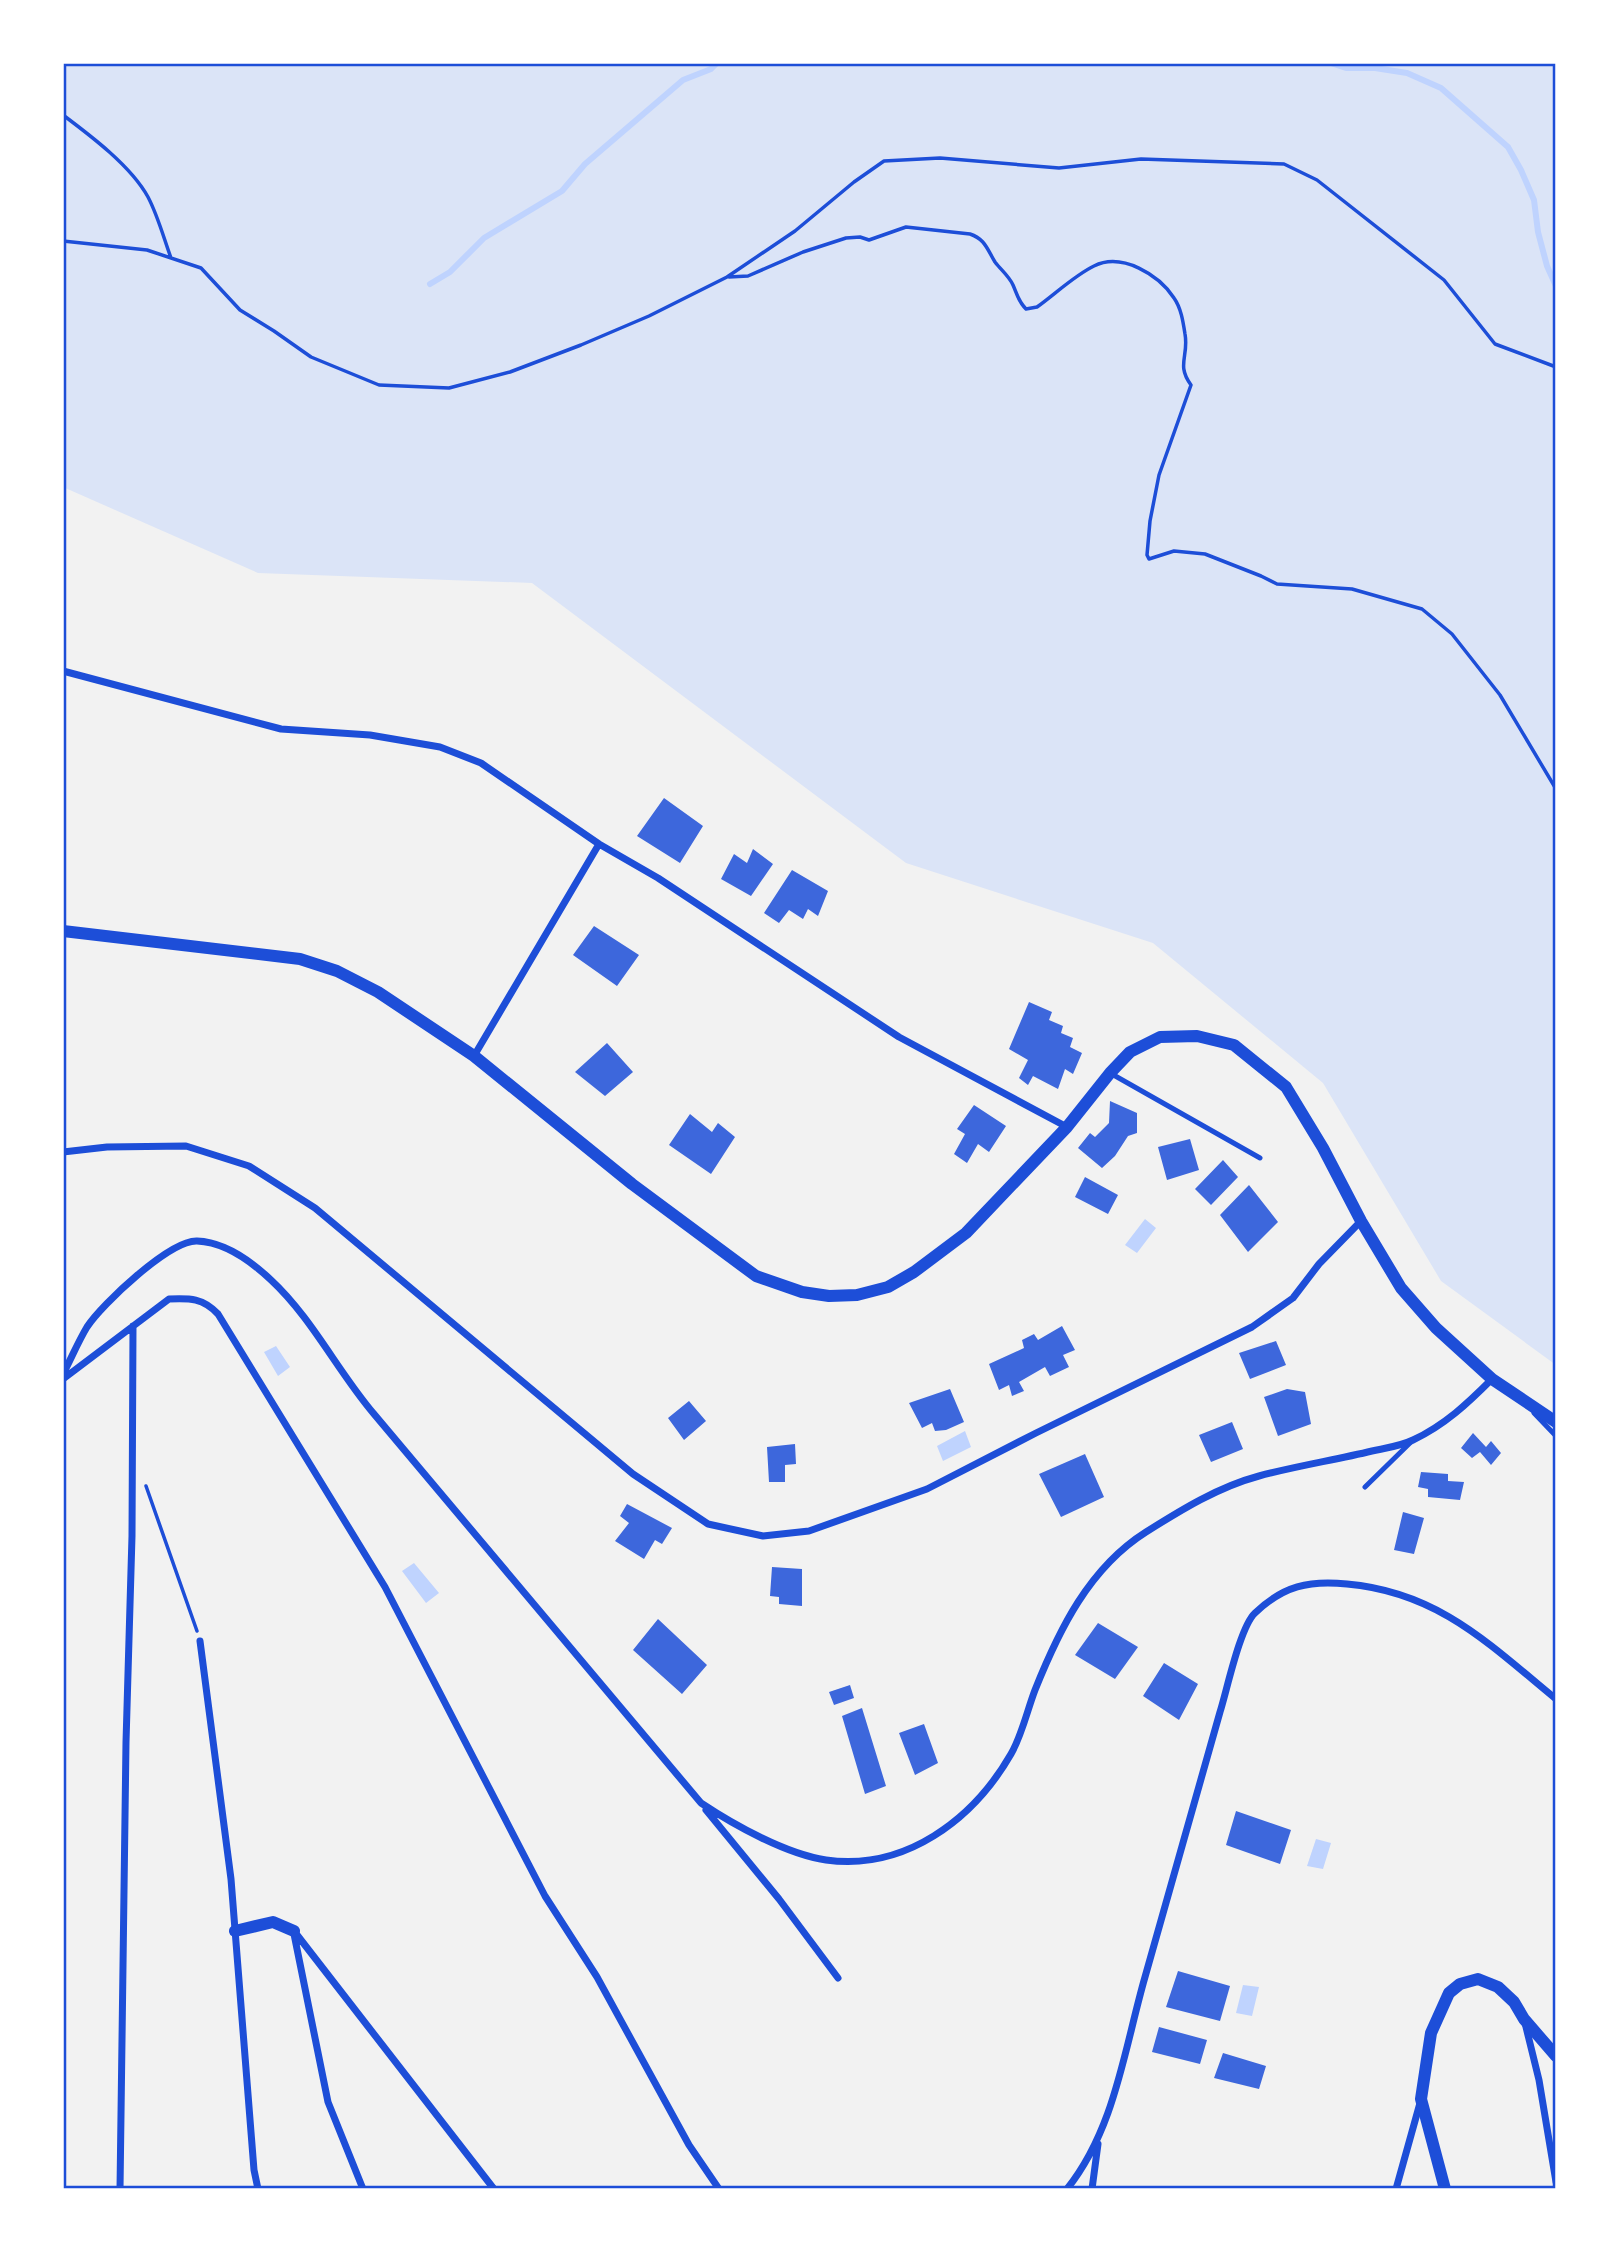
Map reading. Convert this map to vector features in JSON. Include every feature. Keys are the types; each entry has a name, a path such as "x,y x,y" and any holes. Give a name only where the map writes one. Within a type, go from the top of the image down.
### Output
{"street":[{"path":"63,671 281,729 370,735 440,747 481,763 599,844 658,878 899,1037 1067,1127"},
{"path":"474,1056 599,844"},
{"path":"63,931 300,959 337,971 378,992 474,1056 632,1184 756,1276 802,1292 830,1296 856,1295 888,1287 914,1272 966,1233 1067,1127 1130,1052 1160,1037 1197,1036 1234,1045 1286,1087 1401,1288 1436,1328 1492,1379 1556,1422"},
{"path":"63,1152 107,1147 186,1146 249,1166 315,1208 633,1474 708,1524 762,1536 809,1531 927,1489 1252,1327 1293,1298 1319,1264 1361,1221"},
{"path":"63,1377 87,1327 108,1301 148,1266 182,1243 196,1241 221,1246 252,1264 272,1281 305,1320 359,1397 701,1804 779,1899 838,1978"},
{"path":"63,1377 169,1299 190,1298 207,1303 218,1314 385,1587 545,1896 597,1977 690,2145 719,2189"},
{"path":"120,2189 133,1326"},
{"path":"701,1804 731,1823 823,1860 850,1862 878,1859 908,1850 934,1837 966,1814 992,1784 1013,1752 1035,1689 1058,1636 1076,1604 1097,1575 1134,1540 1176,1513 1227,1486 1259,1476 1411,1442 1460,1411 1492,1379"},
{"path":"1067,2189 1078,2176 1098,2140 1121,2071 1144,1979 1240,1644 1252,1615 1277,1595 1301,1585 1321,1581 1386,1590 1437,1608 1470,1629 1498,1649 1556,1699"},
{"path":"200,1641 231,1879 254,2170 258,2189"},
{"path":"235,1931 273,1922 294,1931 494,2189"},
{"path":"294,1931 328,2102 363,2189"},
{"path":"1395,2189 1405,2148 1422,2099 1431,2033 1449,1993 1460,1984 1478,1979 1498,1987 1514,2002 1524,2019 1556,2056"},
{"path":"1524,2019 1539,2080 1556,2182"},
{"path":"1422,2099 1445,2189"},
{"path":"1092,2189 1098,2140"}],"lane":[{"path":"1110,1073 1260,1158"},
{"path":"1512,1391 1556,1436"},
{"path":"1365,1487 1411,1442"}],"path":[{"path":"63,115 88,134 128,172 148,197 171,258"},
{"path":"63,241 147,250 201,268 240,310 311,357 380,385 449,388 510,372 649,316 727,278 795,231 884,161 940,159 1059,168 1141,159 1284,164 1317,180 1444,280 1495,344 1556,367"},
{"path":"727,278 748,276 803,252 846,238 860,237 869,240 906,227 978,237 988,246 995,262 1013,284 1019,302 1026,309 1037,307 1095,265 1111,262 1131,264 1149,274 1163,284 1180,308 1187,344 1182,371 1191,385 1159,475 1150,521 1147,555 1149,559 1174,551 1205,554 1277,584 1352,589 1422,609 1452,634 1500,695 1556,789"},
{"path":"132,1455 154,1504 200,1641"}],"shaded area":[{"path":"63,63 1556,63 1556,1365 1441,1281 1323,1083 1153,943 906,863 532,583 258,573 63,487"}],"water":[{"path":"1145,1219 1156,1228 1137,1253 1125,1245"},
{"path":"276,1346 290,1367 278,1376 264,1352"},
{"path":"965,1431 971,1447 943,1461 937,1446"},
{"path":"414,1563 439,1593 426,1603 402,1571"},
{"path":"1316,1839 1331,1843 1323,1869 1307,1866"},
{"path":"1243,1985 1259,1987 1252,2016 1236,2013"}],"building":[{"path":"664,798 703,826 680,863 637,836"},
{"path":"753,849 773,864 751,896 721,879 734,854 747,863"},
{"path":"792,870 828,891 818,916 808,909 803,919 789,910 779,923 764,913"},
{"path":"594,926 639,955 617,986 573,955"},
{"path":"1029,1002 1052,1012 1049,1020 1063,1026 1061,1033 1073,1038 1070,1047 1082,1053 1073,1074 1065,1069 1058,1089 1033,1076 1028,1085 1019,1078 1028,1060 1009,1049"},
{"path":"607,1043 633,1072 605,1096 575,1072"},
{"path":"1110,1101 1137,1113 1137,1133 1128,1136 1115,1156 1102,1168 1078,1148 1090,1133 1095,1137 1109,1123"},
{"path":"974,1105 1006,1126 989,1152 978,1144 967,1163 954,1154 965,1134 957,1129"},
{"path":"690,1114 712,1132 718,1123 735,1137 711,1174 669,1145"},
{"path":"1190,1139 1199,1170 1167,1180 1158,1147"},
{"path":"1223,1160 1238,1177 1211,1205 1195,1189"},
{"path":"1085,1177 1118,1195 1108,1214 1075,1197"},
{"path":"1249,1185 1278,1222 1248,1252 1220,1215"},
{"path":"1062,1326 1075,1350 1063,1355 1069,1367 1050,1376 1045,1367 1019,1382 1024,1391 1012,1396 1009,1385 999,1390 989,1364 1024,1348 1022,1340 1034,1334 1038,1340"},
{"path":"1276,1341 1286,1365 1250,1379 1239,1353"},
{"path":"950,1389 964,1422 946,1430 935,1431 932,1423 922,1428 909,1403"},
{"path":"1287,1389 1305,1392 1311,1424 1278,1436 1264,1397"},
{"path":"689,1401 706,1421 684,1440 668,1418"},
{"path":"1232,1422 1243,1449 1211,1462 1199,1435"},
{"path":"1473,1433 1486,1447 1491,1441 1501,1453 1491,1465 1480,1452 1472,1458 1461,1448"},
{"path":"795,1444 796,1464 785,1465 785,1482 769,1482 767,1447"},
{"path":"1085,1454 1104,1497 1061,1517 1039,1474"},
{"path":"1421,1472 1448,1474 1448,1481 1464,1482 1460,1500 1428,1497 1428,1489 1418,1487"},
{"path":"627,1504 672,1528 662,1544 655,1540 644,1559 615,1541 629,1523 620,1516"},
{"path":"1403,1512 1424,1518 1414,1554 1394,1550"},
{"path":"772,1567 802,1569 802,1606 779,1604 779,1597 770,1596"},
{"path":"658,1619 707,1665 682,1694 633,1650"},
{"path":"1098,1623 1138,1647 1115,1679 1075,1655"},
{"path":"1164,1663 1198,1684 1179,1720 1143,1696"},
{"path":"850,1685 854,1698 834,1705 829,1692"},
{"path":"862,1708 886,1786 865,1794 842,1716"},
{"path":"924,1724 938,1763 915,1775 899,1733"},
{"path":"1236,1811 1291,1830 1280,1864 1226,1845"},
{"path":"1178,1971 1230,1986 1220,2021 1166,2007"},
{"path":"1159,2027 1207,2040 1200,2064 1152,2052"},
{"path":"1223,2053 1266,2066 1259,2089 1214,2078"}],"waterway":[{"path":"430,284 450,272 484,238 562,191 585,164 683,80 711,69 717,63"},
{"path":"1331,63 1346,68 1375,68 1407,73 1441,88 1508,147 1534,200 1538,232 1547,266 1556,286"}]}
